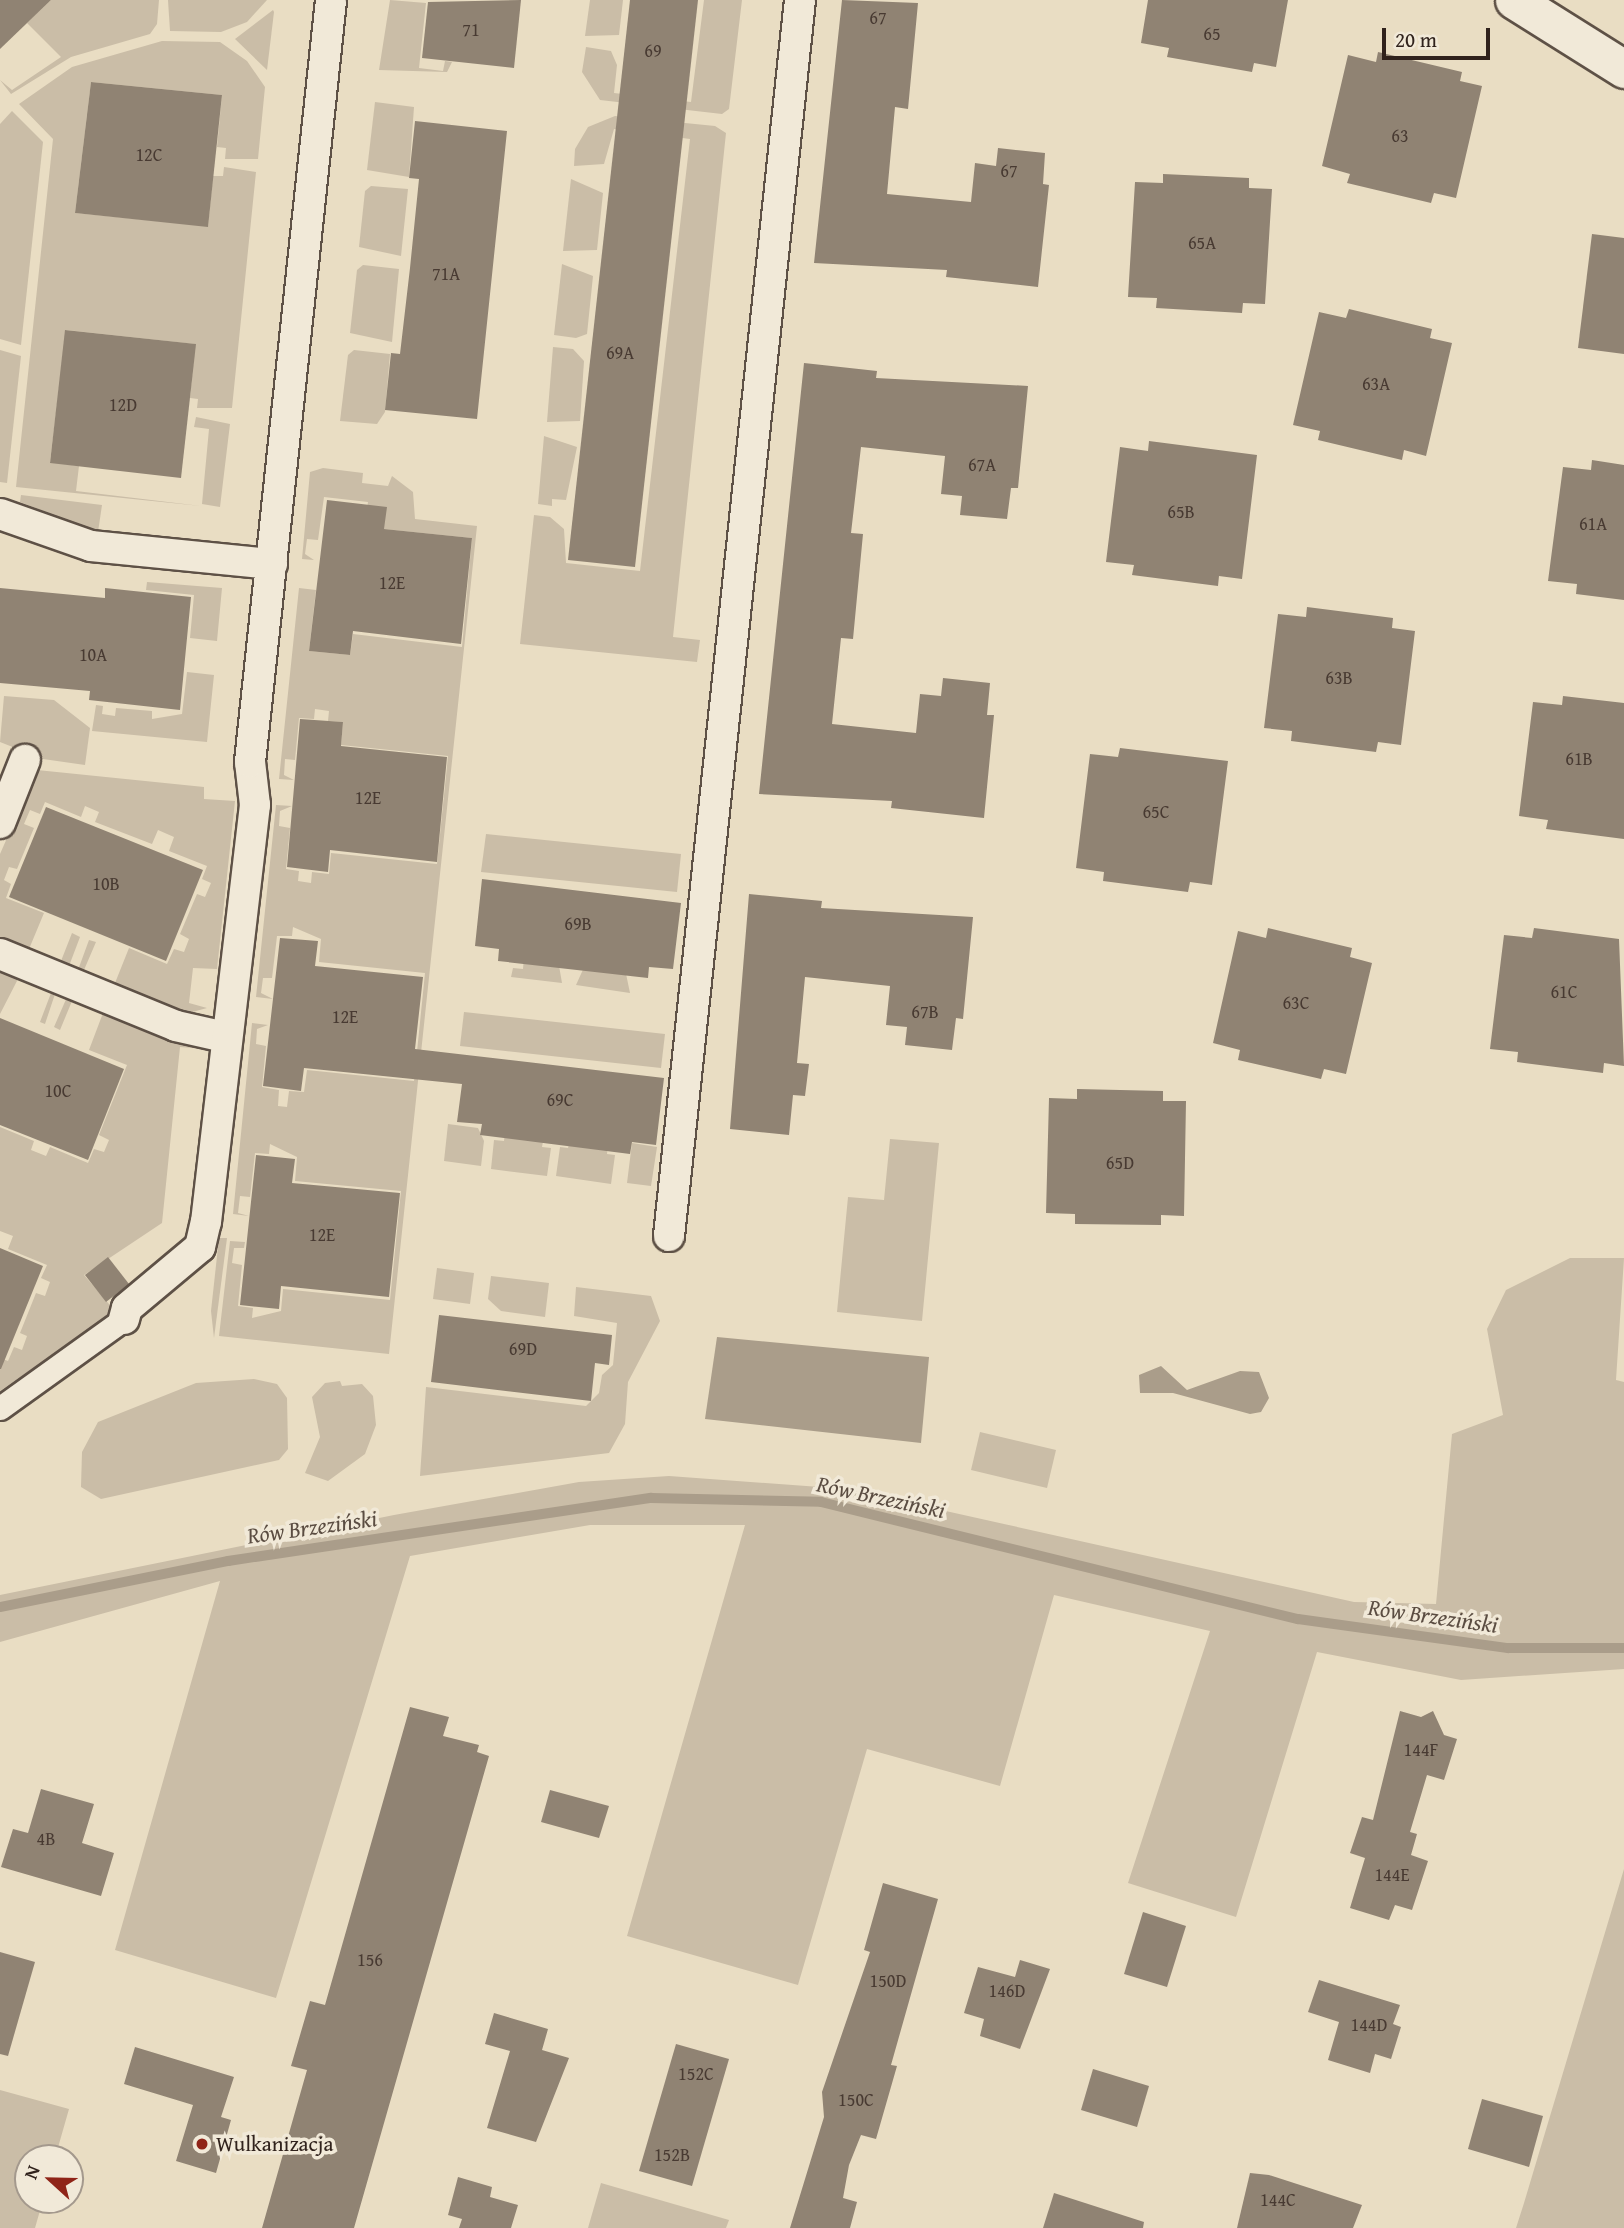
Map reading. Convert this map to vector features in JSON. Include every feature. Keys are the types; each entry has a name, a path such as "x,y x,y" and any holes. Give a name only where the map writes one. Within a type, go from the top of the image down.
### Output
{"street":[{"path":"0,1408 124,1319 127,1308 200,1247 255,805 250,762 331,0"},
{"path":"669,1236 800,0"},
{"path":"1514,0 1624,69"},
{"path":"0,514 90,546 272,564"},
{"path":"0,823 25,760"},
{"path":"0,954 176,1026 225,1037"}],"shaded area":[{"path":"51,0 159,0 157,24 150,34 71,57 11,94 0,80 12,90 61,57 27,23"},
{"path":"168,0 267,0 247,22 221,32 170,31"},
{"path":"390,0 426,3 419,68 443,71 445,61 452,62 447,72 379,70"},
{"path":"590,0 623,0 619,35 585,36"},
{"path":"704,0 742,0 729,109 722,114 600,100 582,72 586,47 611,51 617,65 614,93 691,102"},
{"path":"273,10 274,12 267,70 235,39"},
{"path":"162,41 220,42 247,61 265,87 258,159 225,159 226,148 217,147 222,95 91,82 75,213 208,226 213,176 223,176 224,167 256,172 232,408 197,408 198,399 190,398 195,344 66,330 50,462 79,466 76,491 201,506 16,487 53,139 19,104 72,67"},
{"path":"375,102 414,107 409,177 367,170"},
{"path":"12,111 43,142 21,345 0,339 0,124"},
{"path":"615,116 715,126 726,133 673,637 700,640 697,662 520,644 534,515 550,517 564,529 566,563 640,571 690,139 614,129 604,164 574,166 575,149 588,127"},
{"path":"571,179 603,193 597,250 563,251"},
{"path":"371,186 408,189 401,256 359,247 365,191"},
{"path":"562,264 593,276 587,334 576,338 554,335"},
{"path":"363,265 399,269 392,342 350,333 357,270"},
{"path":"553,347 573,349 584,361 580,421 547,422"},
{"path":"0,350 21,356 7,483 0,482"},
{"path":"354,350 390,354 385,412 377,424 340,421 348,355"},
{"path":"196,417 230,424 220,507 202,504 209,429 194,427"},
{"path":"544,436 577,447 566,500 552,499 552,506 538,504"},
{"path":"323,468 363,473 362,483 388,486 392,476 413,492 415,519 477,526 389,1354 219,1336 230,1241 245,1242 244,1248 234,1248 232,1263 242,1265 238,1306 253,1308 252,1318 281,1311 283,1289 390,1300 401,1191 295,1181 297,1157 270,1144 269,1154 255,1153 250,1197 240,1196 238,1213 249,1216 233,1214 252,1023 268,1025 257,1029 256,1044 266,1046 262,1087 279,1090 278,1106 287,1107 289,1091 304,1092 307,1070 414,1081 425,973 319,962 321,939 293,927 292,936 277,936 272,978 263,978 261,993 273,999 256,997 276,805 292,806 280,811 279,826 290,828 286,869 299,871 298,881 311,883 312,872 329,874 331,853 437,864 448,756 341,745 343,722 328,721 329,711 315,709 314,719 299,718 295,760 285,759 284,775 294,780 279,779 299,588 316,590 309,651 350,655 353,634 462,647 472,538 364,527 368,502 324,497 318,540 307,539 305,554 314,560 302,559 310,472"},
{"path":"21,495 102,505 98,532 20,502"},
{"path":"147,582 222,588 217,641 190,638 194,595 146,590"},
{"path":"187,672 214,675 207,742 92,731 96,705 103,706 102,714 115,716 116,708 152,711 152,719 182,714"},
{"path":"4,696 54,700 90,728 85,765 43,759 0,742"},
{"path":"37,770 204,787 204,799 235,801 217,969 193,968 189,1003 207,1008 185,1014 78,970 89,940 96,942 84,970 115,983 129,948 167,964 174,949 184,952 189,939 180,934 197,894 205,897 211,883 202,879 207,866 169,851 174,837 158,830 152,844 95,822 99,812 85,806 81,817 45,802 40,814 30,810 24,824 34,828 17,869 9,867 4,880 11,884 6,898 44,913 29,949 61,961 72,933 80,937 69,966 0,940 0,854"},
{"path":"486,834 681,854 677,892 481,872"},
{"path":"524,956 558,960 562,983 511,977 513,968 523,969"},
{"path":"586,963 625,969 630,993 576,985"},
{"path":"0,968 56,991 45,1024 40,1022 51,993 18,979 0,1014"},
{"path":"67,997 207,1049 180,1047 162,1223 84,1275 115,1311 0,1391 0,1358 8,1361 14,1347 22,1350 27,1336 20,1333 36,1293 45,1296 50,1282 41,1278 47,1265 8,1249 13,1236 0,1231 0,1127 34,1141 31,1150 46,1156 50,1147 88,1163 94,1149 104,1152 109,1140 99,1135 127,1065 89,1050 103,1013 72,1001 60,1030 54,1027"},
{"path":"464,1012 665,1034 661,1068 460,1046"},
{"path":"448,1124 478,1128 484,1141 481,1166 444,1161"},
{"path":"505,1131 544,1136 542,1147 551,1148 547,1176 491,1169 494,1140 504,1141"},
{"path":"570,1139 608,1144 607,1154 615,1155 611,1184 556,1176 560,1147 568,1148"},
{"path":"890,1139 939,1143 922,1321 837,1312 848,1197 884,1200"},
{"path":"632,1143 657,1147 651,1186 627,1183"},
{"path":"219,1238 227,1238 214,1338 211,1311"},
{"path":"1570,1258 1624,1258 1616,1380 1624,1382 1624,1669 1461,1680 1317,1652 1236,1917 1128,1883 1210,1631 1054,1595 1000,1786 867,1749 798,1985 627,1936 745,1525 590,1525 410,1556 276,1998 115,1950 220,1581 0,1642 0,1595 394,1515 579,1482 669,1476 847,1489 1354,1602 1436,1604 1452,1434 1503,1415 1487,1329 1506,1290"},
{"path":"437,1268 474,1273 470,1304 433,1299"},
{"path":"491,1276 549,1283 545,1317 501,1311 488,1299"},
{"path":"576,1287 651,1296 660,1321 628,1382 625,1424 609,1453 420,1476 426,1387 586,1406 599,1393 602,1375 613,1365 617,1323 574,1316"},
{"path":"717,1337 929,1357 921,1443 705,1419"},
{"path":"1161,1366 1187,1390 1240,1371 1259,1372 1269,1398 1261,1412 1250,1414 1173,1393 1140,1393 1139,1375"},
{"path":"254,1379 277,1384 287,1398 288,1449 279,1460 101,1499 81,1487 82,1452 98,1422 196,1383"},
{"path":"340,1381 342,1386 362,1384 373,1396 376,1425 365,1454 328,1481 305,1473 320,1437 312,1397 325,1383"},
{"path":"980,1432 1056,1450 1047,1488 971,1470"},
{"path":"1624,1869 1624,2228 1516,2228 1524,2203"},
{"path":"0,2090 69,2109 59,2144 14,2144 14,2214 39,2214 35,2228 0,2228"},
{"path":"601,2183 729,2220 726,2228 588,2228"}],"building":[{"path":"0,0 51,0 0,49"},
{"path":"521,0 514,68 422,58 428,2"},
{"path":"630,0 698,0 635,567 568,560"},
{"path":"842,0 918,3 908,109 895,107 887,194 971,202 975,163 996,166 998,148 1045,153 1043,184 1049,185 1038,287 946,277 947,270 814,263"},
{"path":"1148,0 1288,0 1276,67 1254,63 1252,72 1167,57 1169,48 1141,43"},
{"path":"1378,52 1462,72 1460,81 1482,86 1456,198 1434,193 1431,203 1347,183 1350,174 1322,166 1348,55 1376,62"},
{"path":"91,82 222,95 208,227 75,213"},
{"path":"415,121 507,131 477,419 385,410 391,353 400,354 410,268 419,179 409,178"},
{"path":"1163,174 1249,178 1249,188 1272,189 1265,304 1243,303 1242,313 1156,308 1157,298 1128,297 1135,182 1163,183"},
{"path":"1592,234 1624,238 1624,354 1578,348"},
{"path":"1349,309 1432,329 1430,338 1452,343 1426,456 1404,450 1402,460 1318,440 1320,431 1293,425 1319,312 1346,318"},
{"path":"65,330 196,344 181,478 50,463"},
{"path":"804,363 877,371 876,378 1028,386 1018,488 1011,488 1007,519 960,515 962,496 941,494 945,456 861,447 851,533 863,534 853,639 841,638 832,724 916,733 920,694 941,696 943,678 990,683 987,715 994,715 984,818 891,808 892,801 759,794"},
{"path":"1149,441 1257,455 1242,579 1219,576 1218,586 1132,575 1134,565 1106,562 1120,447 1148,451"},
{"path":"1592,460 1624,465 1624,600 1576,594 1577,584 1548,581 1563,467 1591,470"},
{"path":"327,500 387,507 384,529 472,538 461,644 353,631 350,655 309,651"},
{"path":"0,588 105,598 105,588 191,597 180,710 89,700 90,691 0,683"},
{"path":"1307,607 1393,618 1392,628 1415,631 1401,745 1378,742 1376,752 1291,741 1292,731 1264,728 1278,614 1306,617"},
{"path":"1563,696 1624,703 1624,839 1546,829 1548,820 1519,816 1533,702 1562,705"},
{"path":"300,719 343,722 341,746 447,757 437,862 330,850 328,872 287,867"},
{"path":"1120,748 1228,761 1212,885 1190,882 1188,892 1103,881 1104,872 1076,868 1090,754 1118,757"},
{"path":"46,807 203,870 166,961 9,897"},
{"path":"482,879 681,903 673,969 649,967 648,978 498,961 499,949 475,946"},
{"path":"749,894 822,901 821,908 973,917 963,1019 956,1018 952,1050 905,1045 907,1027 886,1025 890,986 805,977 797,1063 809,1064 805,1096 793,1095 789,1135 730,1129"},
{"path":"1268,928 1352,948 1350,957 1372,963 1346,1074 1324,1069 1321,1079 1238,1060 1240,1050 1213,1043 1238,931 1266,938"},
{"path":"1534,928 1619,939 1624,1066 1604,1063 1603,1073 1517,1062 1518,1052 1490,1049 1504,935 1532,938"},
{"path":"280,938 318,941 315,966 423,977 415,1049 664,1078 656,1145 632,1142 630,1154 480,1135 482,1124 457,1122 462,1084 304,1068 301,1091 263,1086"},
{"path":"0,1018 124,1069 88,1160 0,1125"},
{"path":"1077,1089 1163,1091 1163,1101 1186,1101 1184,1216 1161,1215 1161,1225 1075,1224 1075,1214 1046,1213 1049,1098 1077,1099"},
{"path":"256,1155 295,1159 292,1183 400,1193 389,1297 281,1286 279,1309 240,1305"},
{"path":"0,1248 43,1266 1,1369 0,1369"},
{"path":"108,1257 129,1284 106,1302 85,1275"},
{"path":"439,1315 612,1335 609,1365 595,1363 591,1401 431,1382"},
{"path":"410,1707 449,1717 443,1736 479,1745 477,1752 489,1756 354,2228 262,2228 307,2070 291,2066 310,2001 325,2005"},
{"path":"1400,1711 1421,1717 1433,1711 1444,1735 1457,1739 1444,1780 1427,1775 1410,1832 1417,1834 1411,1855 1428,1861 1412,1910 1395,1905 1389,1920 1350,1908 1365,1858 1350,1853 1362,1817 1373,1820"},
{"path":"41,1789 94,1804 82,1843 114,1853 101,1896 1,1867 13,1829 28,1833"},
{"path":"550,1790 609,1806 599,1838 541,1822"},
{"path":"883,1883 938,1899 891,2065 897,2066 876,2139 861,2135 849,2165 843,2198 857,2202 850,2228 790,2228 824,2117 822,2092 870,1952 864,1950"},
{"path":"1143,1912 1186,1926 1167,1987 1124,1974"},
{"path":"0,1952 35,1962 8,2056 0,2054"},
{"path":"1020,1960 1050,1969 1020,2049 980,2036 984,2019 964,2013 978,1967 1015,1977"},
{"path":"1319,1980 1400,2005 1393,2024 1401,2027 1391,2059 1375,2054 1370,2073 1328,2060 1339,2022 1308,2012"},
{"path":"494,2013 548,2029 542,2050 569,2058 536,2142 487,2128 510,2051 485,2044"},
{"path":"676,2044 729,2059 692,2186 639,2171"},
{"path":"135,2047 234,2077 221,2117 231,2120 216,2173 176,2161 193,2105 124,2084"},
{"path":"1093,2069 1149,2086 1137,2127 1081,2110"},
{"path":"1482,2099 1543,2116 1529,2167 1468,2149"},
{"path":"1250,2173 1269,2175 1362,2205 1353,2228 1237,2228"},
{"path":"458,2177 492,2187 490,2197 518,2205 511,2228 459,2228 462,2219 448,2215"},
{"path":"1054,2193 1144,2222 1143,2228 1043,2228"}],"waterway":[{"name":"Rów Brzeziński","path":"0,1607 228,1561 651,1498 821,1502 1298,1619 1508,1648 1624,1648"}],"place":[{"name":"Wulkanizacja","path":"202,2144"}]}
